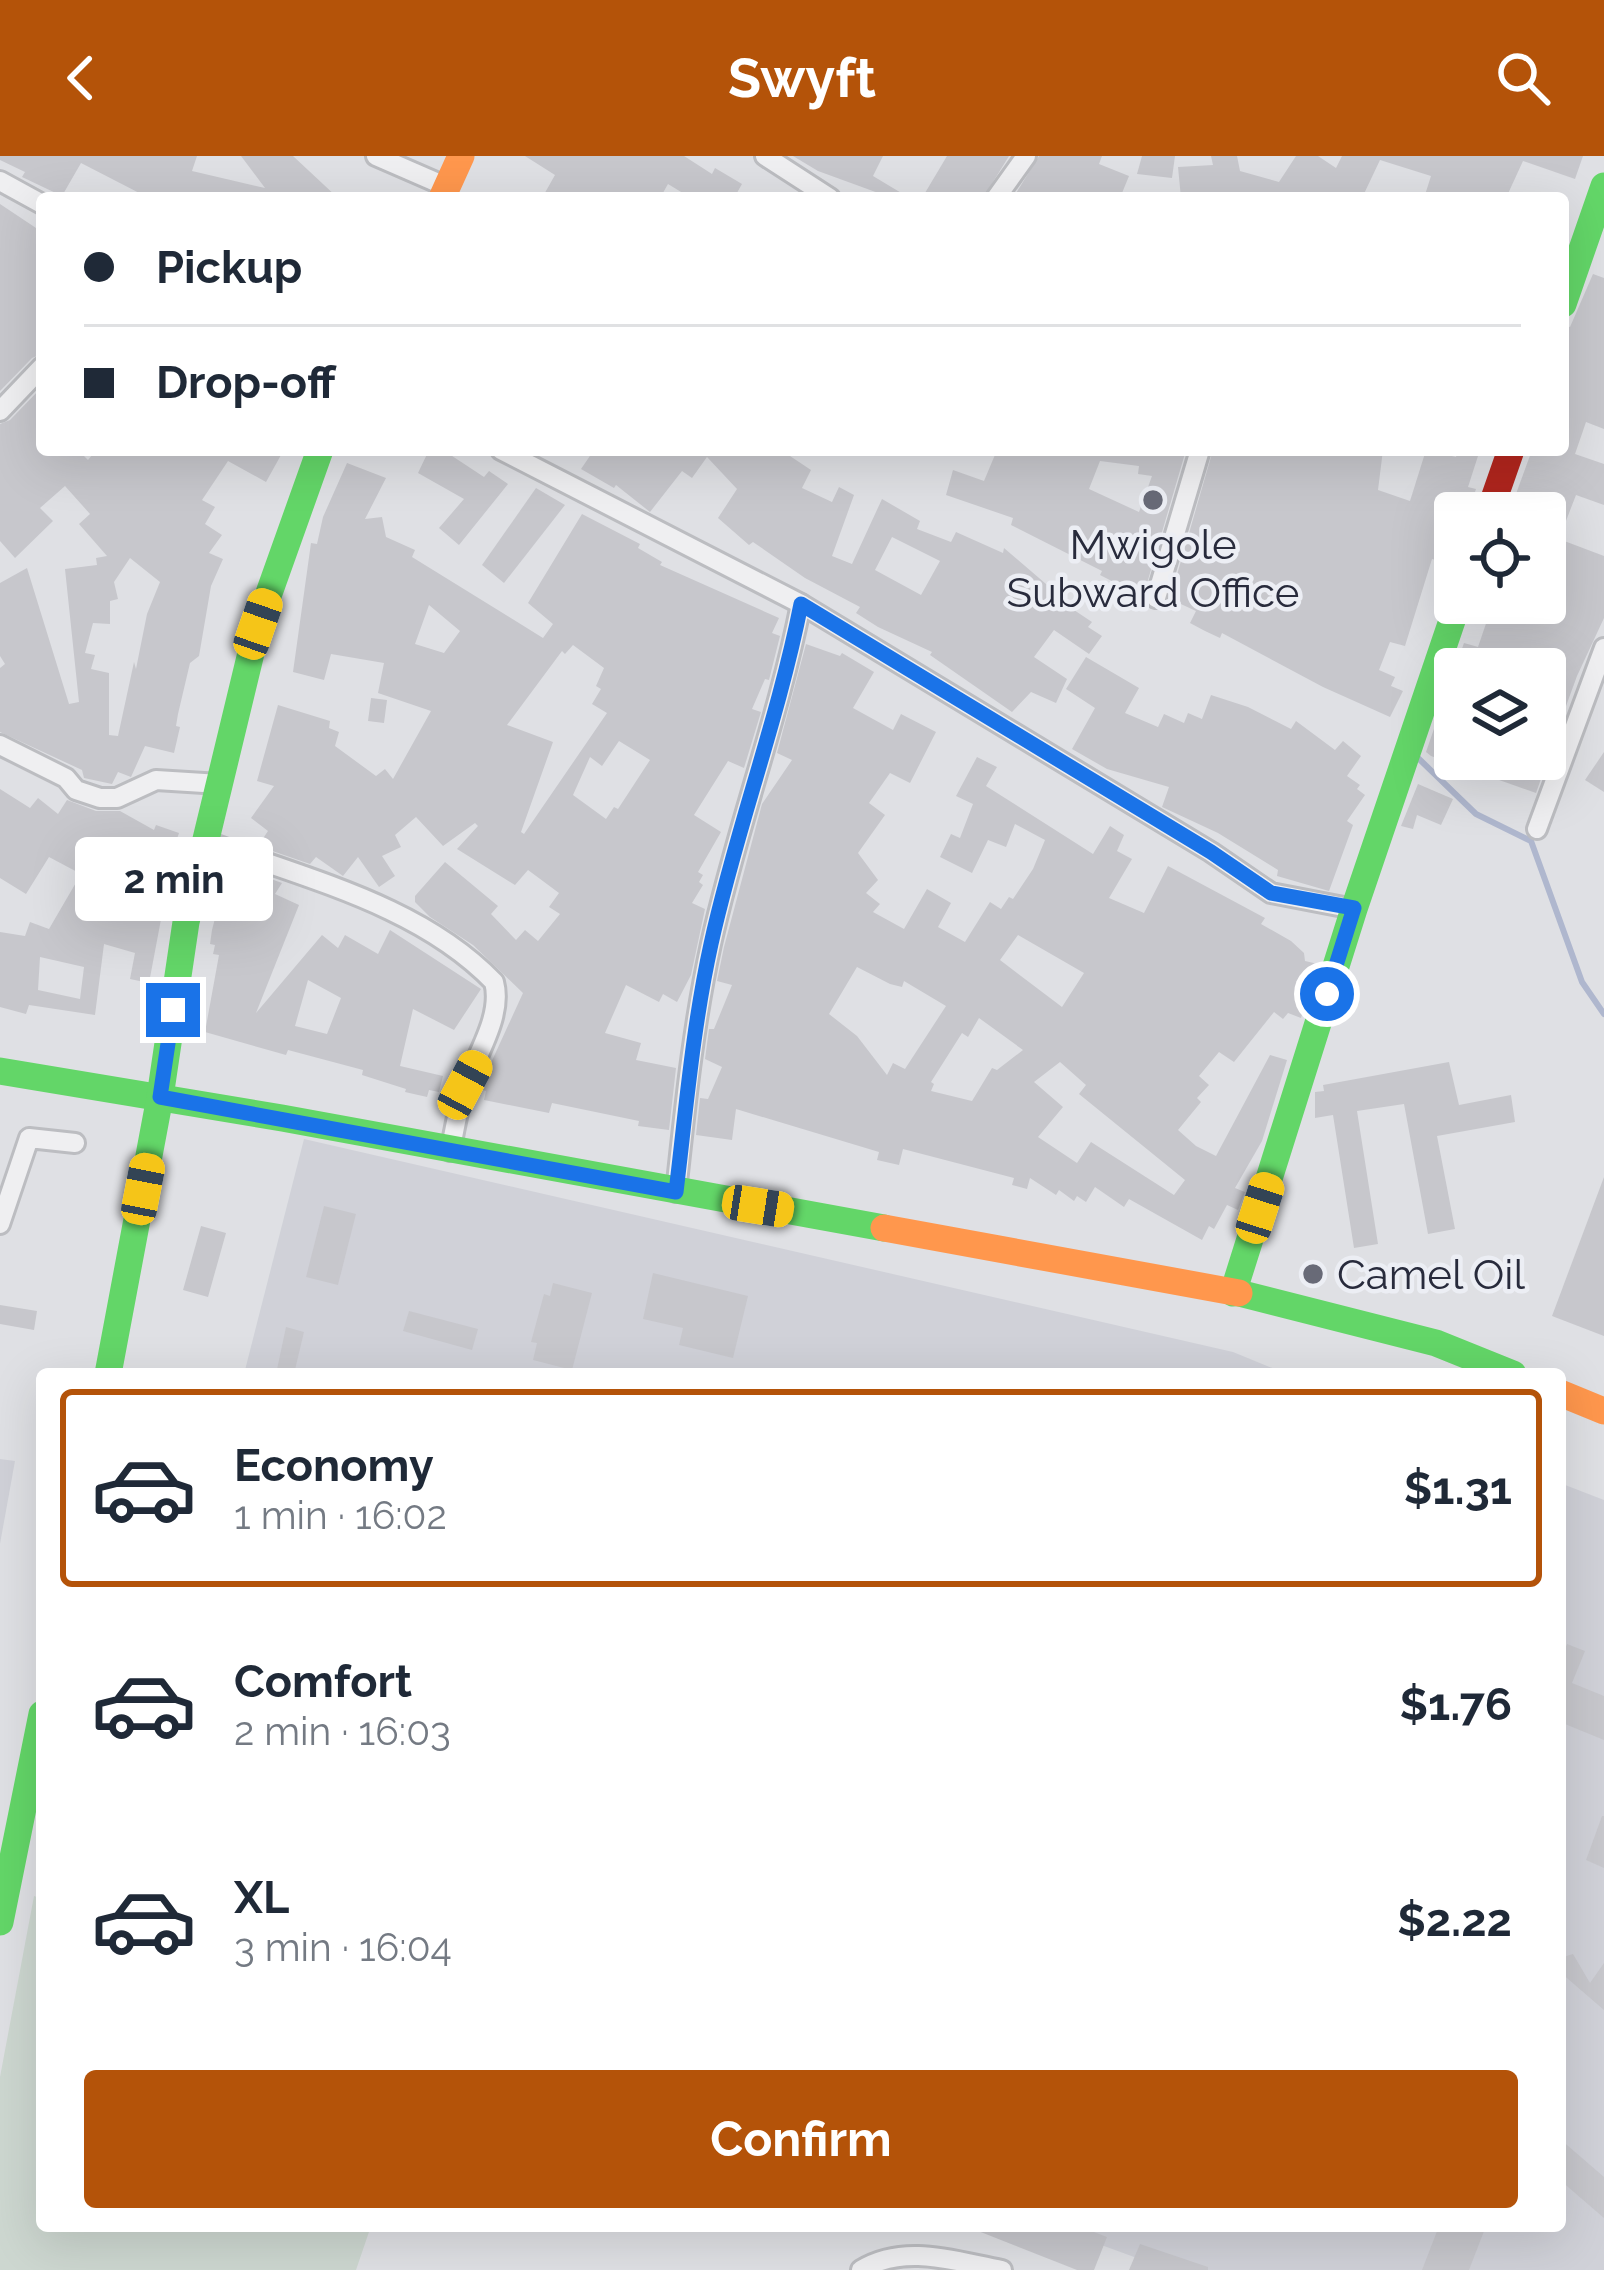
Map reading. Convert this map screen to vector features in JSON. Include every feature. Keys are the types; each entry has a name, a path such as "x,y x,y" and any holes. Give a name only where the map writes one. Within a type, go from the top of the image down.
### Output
{"street":[{"path":"376,156 444,192 461,156"},
{"path":"765,156 821,192"},
{"path":"1000,192 1026,156"},
{"path":"0,181 36,201"},
{"path":"1569,287 1604,186"},
{"path":"0,411 36,374"},
{"path":"109,1368 160,1097 186,922 258,624 318,456"},
{"path":"513,456 801,604 1271,893 1354,908"},
{"path":"1156,598 1198,456"},
{"path":"1496,492 1509,456"},
{"path":"676,1192 710,946 788,670 801,604"},
{"path":"1233,1293 1354,908 1451,624"},
{"path":"1537,829 1602,663"},
{"path":"0,745 66,778 76,790 100,798 117,798 156,780 220,784"},
{"path":"208,842 395,912 461,952 494,982 496,997 481,1055 465,1085 450,1151"},
{"path":"0,1070 1264,1298 1436,1343 1498,1368"},
{"path":"0,1224 28,1138 75,1143"},
{"path":"1566,1395 1604,1411"},
{"path":"0,1922 36,1744"},
{"path":"861,2270 886,2260 950,2256 1002,2270"}],"shaded area":[{"path":"304,1139 1233,1352 1272,1368 246,1368"},
{"path":"0,1459 15,1461 0,1544"},
{"path":"1566,1485 1604,1500 1604,2270 1170,2270 1066,2232 1566,2232"},
{"path":"34,1896 36,2232 369,2232 356,2270 0,2270 0,2077"}],"building":[{"path":"0,156 197,156 192,171 265,188 241,156 293,156 332,192 137,192 81,163 64,192 54,192"},
{"path":"525,156 684,156 712,174 715,168 742,184 737,192 681,192 668,184 663,192 545,192 555,175"},
{"path":"793,156 883,156 873,176 900,192 876,192 818,171"},
{"path":"947,156 1009,156 987,192 926,192"},
{"path":"1039,156 1102,156 1099,164 1129,176 1122,192 1017,192"},
{"path":"1142,156 1175,156 1172,178 1137,174"},
{"path":"1211,156 1237,156 1240,171 1279,182 1296,156 1318,156 1336,168 1342,156 1583,156 1575,179 1523,161 1509,192 1426,192 1431,176 1380,160 1365,192 1180,192 1178,167 1213,165"},
{"path":"0,204 36,228 36,356 0,391"},
{"path":"1593,274 1604,278 1604,429 1586,422 1575,454 1604,464 1604,505 1576,495 1566,521 1566,492 1517,492 1530,456 1569,456 1569,327"},
{"path":"36,393 36,456 84,456 88,460 91,456 280,456 266,482 228,461 202,500 215,507 205,524 222,535 209,553 223,559 211,586 199,656 190,663 174,753 145,746 131,777 118,772 112,784 84,778 82,770 0,732 0,668 5,664 0,656 0,583 27,568 69,704 79,702 65,569 97,565 96,558 107,556 79,524 90,514 65,486 40,508 53,521 15,558 0,541 0,424","holes":["130,558 160,582 147,614 118,736 109,735 109,673 91,669 95,655 85,653 93,623 110,624 110,601 118,599 114,582"]},
{"path":"426,456 452,456 484,477 489,471 508,484 459,545 439,528 464,499 418,473"},
{"path":"590,456 790,456 811,470 802,488 832,502 839,487 854,495 832,556 852,564 882,499 920,521 917,529 951,542 956,532 1003,553 1004,548 1065,604 1092,622 1088,627 1102,636 1089,654 1054,630 1034,657 1067,679 1056,703 1031,692 1012,712 932,652 878,627 856,613 860,607 805,578 753,542 749,545 718,518 737,489 707,457 692,478 682,471 650,512 616,485 581,469","holes":["892,537 940,561 921,595 875,570"]},
{"path":"994,456 1184,456 1143,597 1011,525 1013,518 946,495 953,470 984,481","holes":["1100,461 1139,466 1138,474 1152,476 1139,512 1089,489"]},
{"path":"1211,456 1382,456 1378,490 1410,501 1424,456 1478,456 1468,487 1475,492 1434,492 1434,560 1405,646 1390,642 1379,670 1395,677 1391,686 1403,691 1390,717 1222,633 1220,638 1190,623 1196,611 1170,599"},
{"path":"347,463 386,478 365,519 382,517 386,537 415,550 412,557 543,638 553,624 528,603 582,514 640,544 638,548 660,565 779,618 772,633 780,636 769,680 765,679 752,709 761,712 744,768 728,761 694,815 721,832 698,872 703,885 692,903 705,909 691,975 677,1002 663,994 659,1002 626,985 605,1033 641,1043 636,1060 676,1068 669,1130 552,1103 549,1113 484,1100 486,1091 479,1089 523,993 473,945 430,917 415,896 445,862 498,906 491,914 516,940 525,930 538,941 560,914 549,907 559,893 528,870 515,885 457,849 478,826 475,823 443,846 416,817 395,835 401,847 382,856 395,876 379,887 358,857 343,876 316,857 310,864 258,846 268,831 251,818 274,786 257,781 278,705 330,721 329,728 339,732 335,746 376,776 385,769 393,779 431,711 378,693 384,663 331,654 324,680 293,672 311,543 317,544 323,517","holes":["429,605 460,631 444,653 415,644","573,645 604,668 596,686 601,689 592,704 607,713 524,834 553,742 507,725 562,651 565,654","619,741 650,760 618,809 614,807 606,819 573,795 590,757 602,766"]},
{"path":"536,488 565,505 504,583 482,565"},
{"path":"1566,542 1604,556 1604,618 1566,706 1566,648 1462,648 1464,643 1478,647 1486,624 1566,624"},
{"path":"806,644 842,653 874,672 853,708 893,730 901,714 936,732 910,783 890,773 869,803 885,815 858,853 878,880 866,893 880,904 873,912 904,929 927,889 951,903 938,927 965,942 990,902 1001,909 1033,869 1045,840 1015,824 1006,847 988,840 972,873 940,857 951,834 960,838 973,804 956,796 977,757 997,767 986,786 1093,854 1110,826 1124,835 1117,851 1132,859 1109,898 1144,913 1168,866 1265,918 1261,924 1291,941 1304,953 1305,961 1318,964 1301,1018 1288,1013 1283,1019 1274,1012 1234,1062 1219,1052 1199,1076 1209,1085 1197,1098 1201,1102 1178,1130 1216,1156 1270,1055 1287,1060 1262,1141 1235,1188 1245,1192 1238,1210 1227,1205 1202,1240 1129,1199 1124,1207 1095,1187 1086,1202 1077,1196 1074,1201 1030,1178 1027,1189 1012,1185 1014,1178 903,1149 899,1165 877,1160 879,1152 736,1109 732,1140 696,1135 700,1098 708,1099 722,1067 705,1059 709,1029 714,1029 732,985 717,981 724,947 762,804 792,760 777,753","holes":["1018,935 1084,973 1062,1007 1000,960","857,967 890,984 902,987 904,981 946,1006 905,1069 893,1063 887,1075 857,1036 829,1014","979,1018 1023,1050 997,1070 992,1068 972,1101 931,1091 931,1082 962,1033 968,1037","1060,1062 1086,1085 1079,1094 1185,1180 1174,1195 1091,1142 1077,1163 1038,1137 1063,1107 1034,1082"]},
{"path":"1086,657 1139,688 1125,713 1158,727 1164,714 1184,723 1188,713 1202,719 1211,695 1291,729 1296,721 1335,750 1343,741 1361,756 1347,776 1365,795 1347,821 1353,825 1329,891 1277,876 1278,870 1218,833 1162,807 1169,787 1107,769 1072,749 1095,708 1066,689"},
{"path":"371,698 387,700 384,723 368,721"},
{"path":"1434,729 1434,757 1426,752"},
{"path":"1604,752 1604,792 1585,780"},
{"path":"1499,780 1541,780 1536,793"},
{"path":"1418,784 1453,799 1441,825 1417,815 1413,829 1401,826"},
{"path":"0,789 30,808 38,798 58,814 67,800 96,811 120,811 154,830 156,825 179,833 152,912 162,914 149,983 130,979 135,953 104,944 95,1015 29,1005 26,1014 0,1007 0,932 25,936 30,922 49,929 81,874 49,857 26,894 0,878","holes":["40,957 84,967 80,999 38,990"]},
{"path":"228,868 282,883 275,894 299,905 256,1013 322,935 338,948 345,935 378,954 390,930 481,989 454,1030 413,1009 400,1066 443,1076 439,1092 429,1090 427,1097 405,1092 362,1075 363,1070 205,1032 219,955 213,954 215,945 210,944","holes":["308,980 341,998 327,1034 295,1026"]},
{"path":"1449,1062 1459,1105 1511,1095 1515,1122 1437,1136 1455,1229 1428,1234 1404,1104 1357,1111 1378,1244 1354,1248 1333,1115 1315,1118 1315,1092 1324,1091 1323,1085"},
{"path":"1604,1177 1604,1336 1552,1316"},
{"path":"324,1206 356,1214 338,1285 306,1277"},
{"path":"201,1226 226,1233 208,1297 183,1290"},
{"path":"653,1273 748,1296 733,1358 679,1345 683,1328 643,1319"},
{"path":"553,1283 592,1293 573,1368 533,1360 537,1343 531,1342 544,1294 550,1296"},
{"path":"0,1305 37,1311 34,1330 0,1324"},
{"path":"409,1311 478,1329 472,1350 403,1331"},
{"path":"286,1327 304,1332 295,1368 277,1368"},
{"path":"1566,1646 1585,1651 1572,1683 1604,1696 1604,1740 1566,1724"},
{"path":"1604,1816 1604,1868 1586,1860"},
{"path":"1573,1954 1590,1983 1604,1963 1604,2010 1566,1977 1566,1956"},
{"path":"1566,2144 1604,2177 1604,2218 1566,2185"},
{"path":"981,2232 1094,2232 1107,2237 1094,2270 1077,2270"},
{"path":"1437,2232 1484,2232 1469,2270 1422,2270"},
{"path":"1140,2244 1208,2267 1208,2270 1129,2270"}],"waterway":[{"path":"1417,757 1476,814 1531,841 1582,982 1604,1014"}],"traffic: fast":[{"path":"1569,287 1604,186"},
{"path":"109,1368 160,1097 186,922 258,624 318,456"},
{"path":"1233,1293 1354,909 1451,624"},
{"path":"0,1071 884,1228"},
{"path":"1239,1293 1436,1343 1498,1368"},
{"path":"0,1922 36,1744"}],"traffic: slow":[{"path":"445,192 461,156"},
{"path":"884,1228 1239,1293"},
{"path":"1566,1395 1604,1411"}],"traffic: jam":[{"path":"1496,492 1509,456"}],"place":[{"name":"Mwigole Subward Office","path":"1153,500"},
{"name":"Camel Oil","path":"1313,1274"}],"route":[{"path":"173,1010 160,1097 676,1192 710,946 788,670 801,604 1271,893 1354,908 1327,994"}]}
